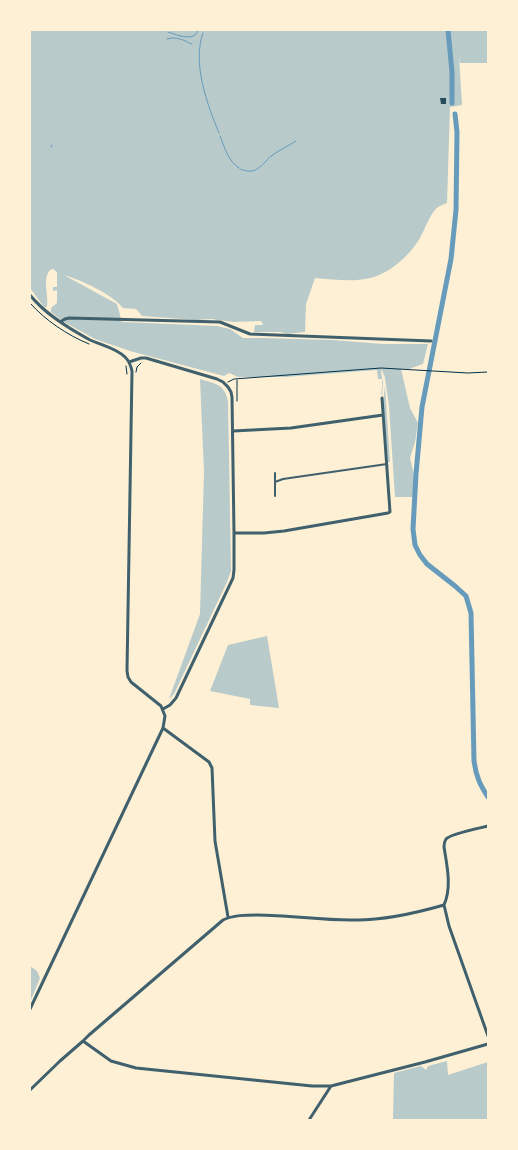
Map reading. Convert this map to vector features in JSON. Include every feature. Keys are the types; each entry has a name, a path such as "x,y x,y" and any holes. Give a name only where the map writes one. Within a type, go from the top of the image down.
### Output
{"street":[{"path":"30,295 46,312 60,322 90,340 124,356 129,362 132,371 127,671 131,682 159,704 165,716 163,728 30,1009"},
{"path":"60,322 69,318 220,322 250,334 431,341"},
{"path":"129,362 146,358 210,376 223,382 231,392 234,570 176,698 163,709"},
{"path":"234,533 264,533 390,512 382,398"},
{"path":"233,431 291,428 383,415"},
{"path":"163,728 210,762 212,768 215,841 228,917"},
{"path":"488,826 452,835 446,838 444,842 448,879 448,893 444,905 449,926 488,1036"},
{"path":"30,1090 60,1060 228,917 269,915 358,920 402,916 444,905"},
{"path":"83,1042 111,1061 136,1068 312,1086 331,1086 488,1044"},
{"path":"309,1120 331,1086"}],"lane":[{"path":"275,482 283,479 387,464"},
{"path":"275,474 276,496"}],"path":[{"path":"237,401 237,379 381,368 468,373 488,372"}],"shaded area":[{"path":"30,30 488,30 488,63 460,63 459,56 462,105 450,107 447,203 435,210 410,252 389,270 373,277 359,280 315,278 306,304 305,332 287,334 280,332 254,332 255,325 263,325 261,321 233,322 211,319 196,320 142,316 136,309 123,308 104,293 79,280 64,275 117,304 122,322 217,326 230,329 243,338 428,344 423,364 409,369 401,369 410,408 418,423 410,458 414,475 413,497 395,497 389,406 382,370 383,383 382,395 382,379 378,379 377,370 285,377 238,377 229,373 224,376 130,351 95,339 64,322 51,312 51,308 57,303 57,290 53,291 53,287 57,287 57,272 53,269 50,270 46,278 47,307 44,307 30,288"},
{"path":"200,379 221,387 228,401 231,571 174,694 169,699 200,614 204,472"},
{"path":"385,386 390,462 388,462 383,402"},
{"path":"267,636 279,708 250,705 250,699 210,691 228,645"},
{"path":"30,966 37,971 40,978 30,1002"},
{"path":"447,1061 448,1075 488,1062 488,1120 393,1120 394,1073 421,1066 426,1070 428,1066"}],"building":[{"path":"440,98 446,98 446,104 441,104"}],"waterway":[{"path":"168,32 190,37 194,36 198,30"},
{"path":"448,30 452,72 452,103"},
{"path":"203,33 199,57 202,83 219,133"},
{"path":"167,39 177,38 192,43"},
{"path":"455,114 457,132 456,210 451,259 422,407 413,529 415,545 420,555 427,564 466,596 471,613 474,761 479,780 488,797"},
{"path":"220,136 229,158 239,168"},
{"path":"270,157 296,141"},
{"path":"240,169 245,171 256,170 269,158"}]}
